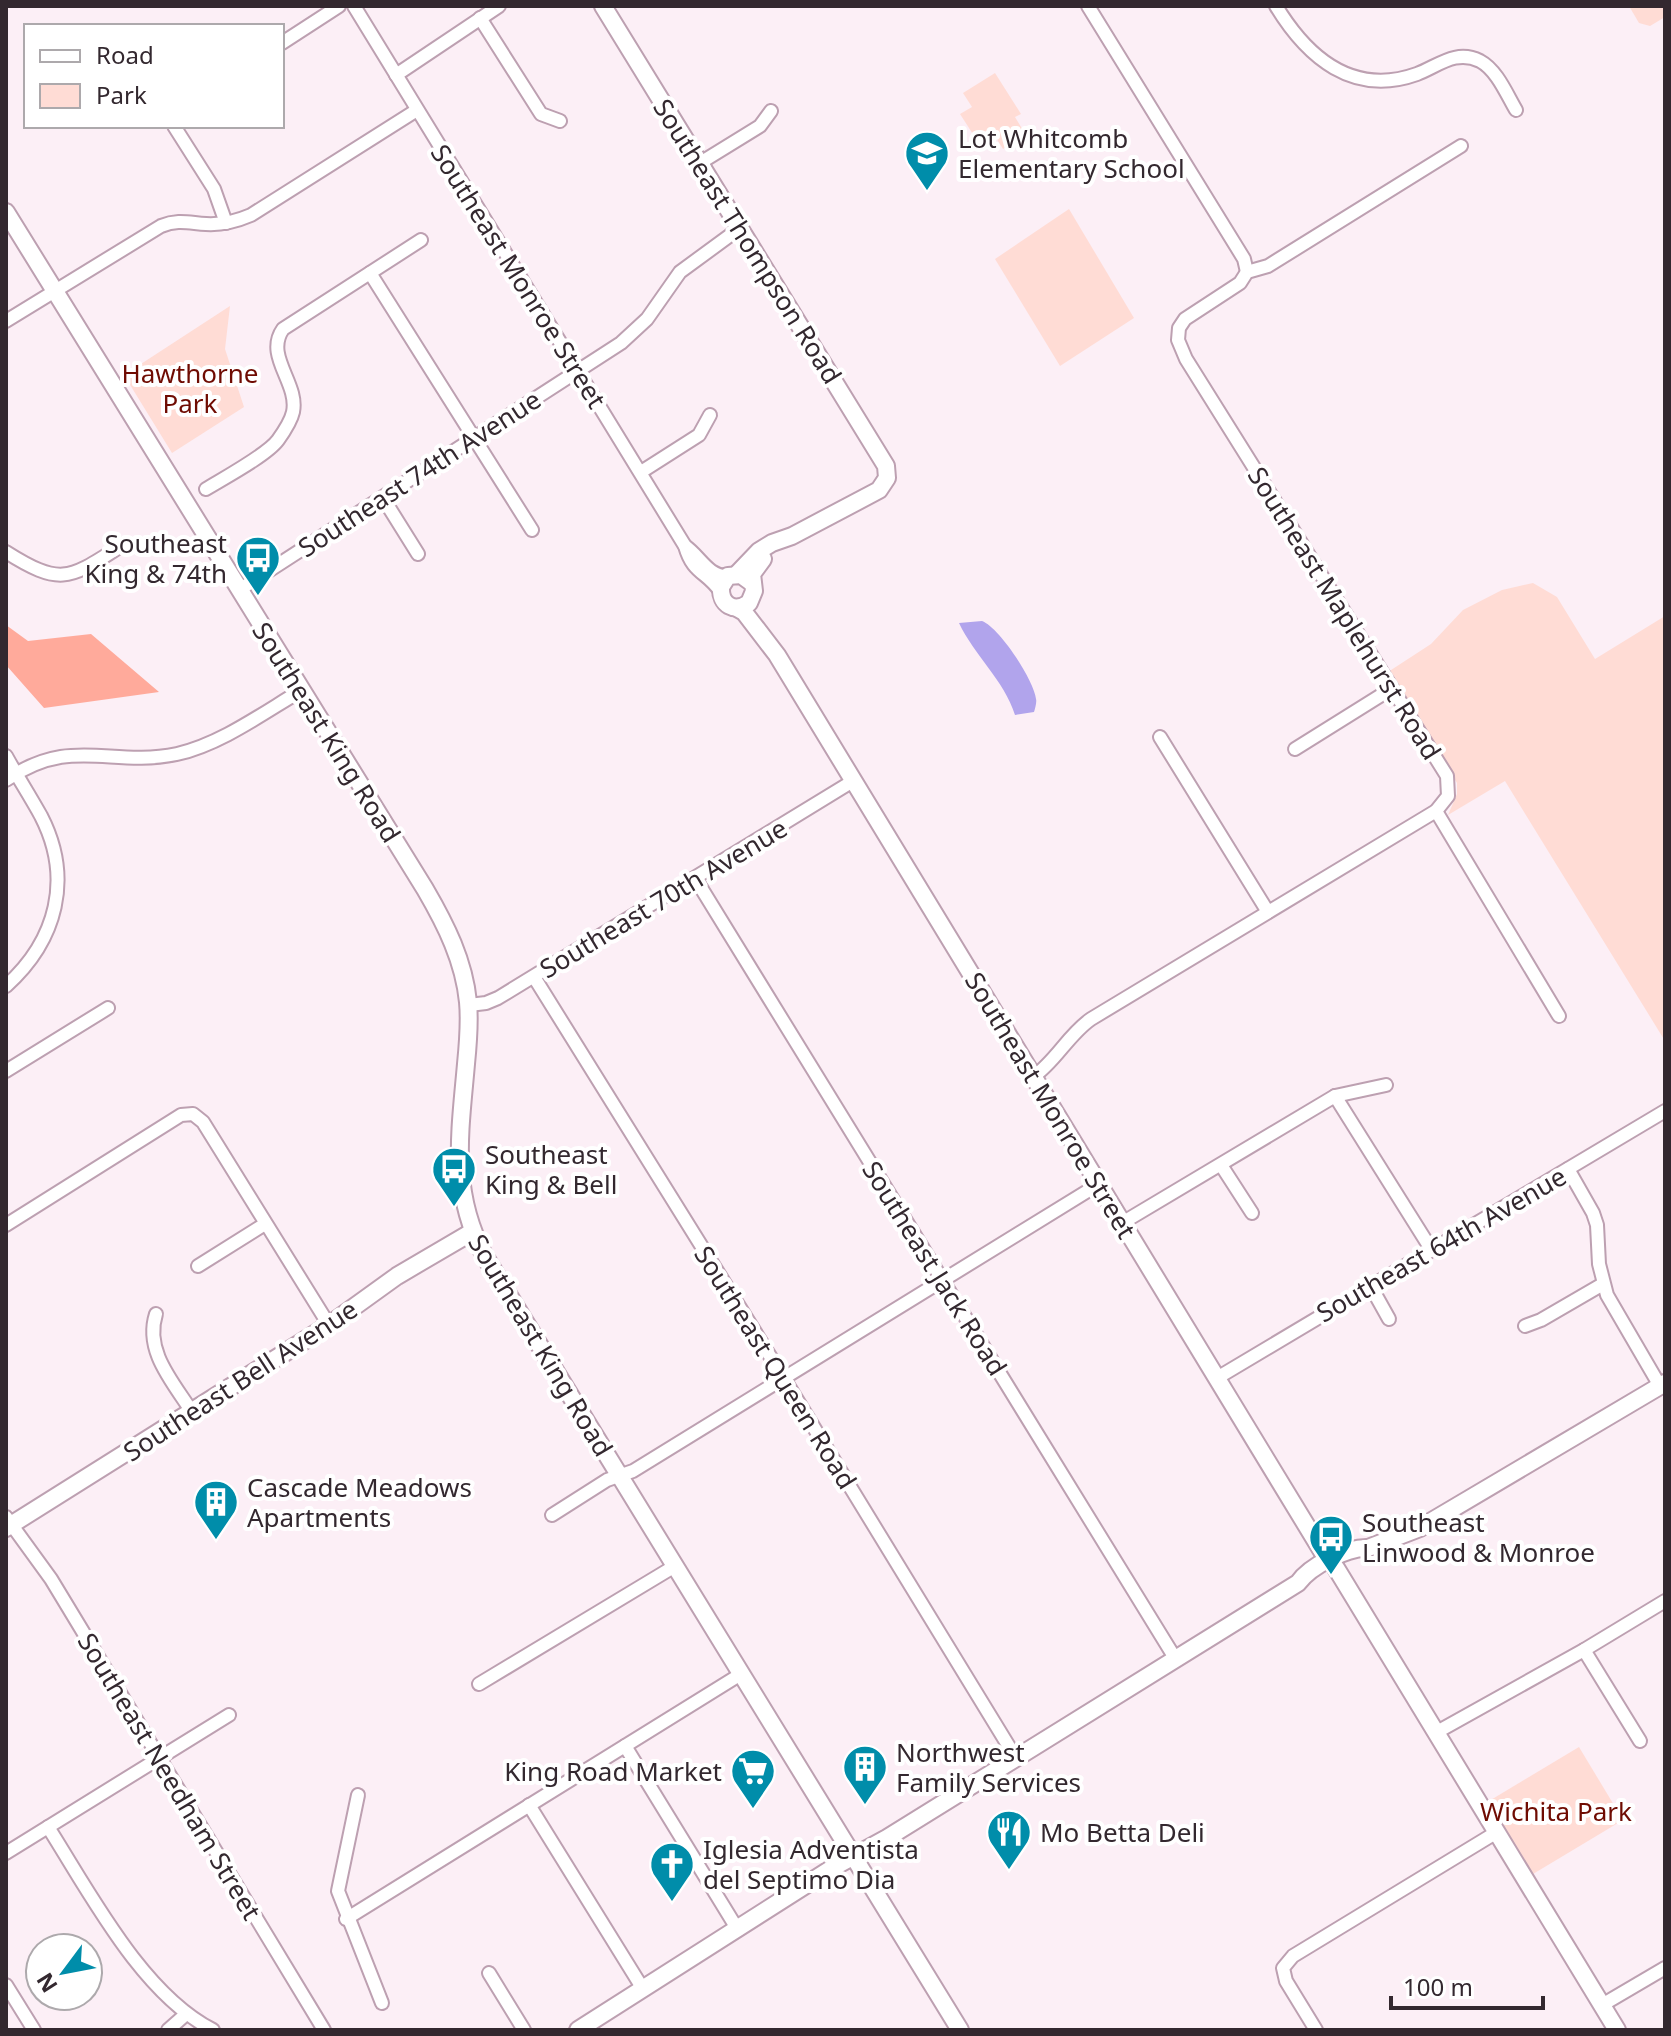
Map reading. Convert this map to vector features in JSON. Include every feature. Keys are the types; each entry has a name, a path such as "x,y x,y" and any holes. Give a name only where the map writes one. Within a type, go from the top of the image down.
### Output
{"main road":[{"name":"Southeast Thompson Road","path":"603,6 886,466 887,478 882,488 792,536 784,546 760,561 738,589"},
{"name":"Southeast King Road","path":"6,212 441,916 462,968 469,1005 459,1157 463,1199 472,1232 491,1268 960,2030"},
{"name":"Southeast Monroe Street","path":"738,589 754,608 771,636 773,649 853,781 1617,2030"},
{"name":"Southeast Bell Avenue","path":"8,1523 192,1412 329,1325 397,1276 472,1232"},
{"path":"578,2030 853,1856 1298,1583 1304,1575 1332,1565 1361,1548 1368,1548 1429,1523 1663,1385"}],"street":[{"path":"284,42 339,6"},
{"name":"Southeast Monroe Street","path":"354,6 685,546 696,553 711,572 738,589"},
{"path":"396,75 499,6"},
{"path":"1088,6 1244,259 1247,272 1268,266 1461,146"},
{"path":"1276,6 1312,54 1341,71 1368,79 1401,78 1444,60 1469,57 1491,69 1516,110"},
{"path":"480,18 541,114 560,121"},
{"path":"6,321 161,226 181,221 226,223 260,211 417,110"},
{"path":"700,163 760,126 771,111"},
{"path":"175,128 214,189 226,223"},
{"name":"Southeast 74th Avenue","path":"239,590 640,328 680,272 740,228"},
{"path":"206,489 277,442 293,414 293,402 276,348 277,338 283,329 421,240"},
{"name":"Southeast Maplehurst Road","path":"1247,272 1244,280 1194,311 1179,328 1181,353 1447,776 1448,796 1436,811"},
{"path":"370,273 532,530"},
{"path":"641,472 699,435 710,415"},
{"path":"383,498 418,554"},
{"path":"6,552 34,569 58,575 88,567 124,544"},
{"path":"1295,749 1391,689"},
{"path":"11,777 33,763 54,756 86,753 151,758 191,751 218,739 302,690"},
{"path":"1160,737 1268,912"},
{"path":"6,756 11,777 41,817 50,838 58,890 52,920 42,945 29,964 6,986"},
{"name":"Southeast 70th Avenue","path":"469,1005 491,1001 534,977 853,781"},
{"path":"1033,1077 1047,1067 1081,1026 1436,811 1559,1016"},
{"name":"Southeast Jack Road","path":"695,878 1175,1658"},
{"name":"Southeast Queen Road","path":"534,977 1016,1758"},
{"path":"6,1071 108,1008"},
{"path":"1122,1223 1335,1096 1386,1085"},
{"path":"1335,1096 1431,1249"},
{"name":"Southeast 64th Avenue","path":"1217,1378 1665,1111"},
{"path":"6,1225 181,1115 193,1114 203,1122 329,1325"},
{"path":"1221,1165 1252,1213"},
{"path":"1568,1169 1597,1225 1603,1284 1663,1385"},
{"path":"552,1515 607,1480 633,1471 1099,1184"},
{"path":"198,1266 265,1224"},
{"path":"1525,1326 1603,1284"},
{"path":"1370,1285 1389,1319"},
{"path":"156,1314 152,1329 156,1352 192,1412"},
{"name":"Southeast Needham Street","path":"8,1523 51,1579 324,2030"},
{"path":"479,1684 675,1566"},
{"path":"1437,1732 1665,1601"},
{"path":"1584,1650 1640,1741"},
{"path":"346,1919 741,1674"},
{"path":"6,1853 229,1715"},
{"path":"625,1746 738,1930"},
{"path":"358,1795 338,1891 346,1919 382,2003"},
{"path":"529,1805 643,1989"},
{"path":"48,1827 118,1938 185,2015 213,2030"},
{"path":"1316,2030 1286,1981 1283,1968 1293,1956 1497,1832"},
{"path":"1602,2005 1665,1968"},
{"path":"489,1973 524,2030"},
{"path":"6,1985 34,2030"},
{"path":"168,2030 185,2015"}],"green space":[{"path":"1629,6 1665,6 1665,17 1650,26 1639,23"},
{"path":"995,73 1021,114 1015,117 1026,135 1003,149 993,133 978,142 960,114 972,107 963,93"},
{"path":"1069,209 1134,318 1060,366 995,259"},
{"name":"Hawthorne Park","path":"230,306 225,349 244,407 172,453 124,375"},
{"path":"1533,583 1557,597 1595,659 1665,616 1665,1041 1505,781 1448,815 1457,794 1457,783 1388,672 1431,644 1463,610 1502,590"},
{"name":"Wichita Park","path":"1579,1747 1623,1820 1533,1874 1489,1801"}],"shaded area":[{"path":"982,621 1006,643 1023,668 1034,690 1034,712 1015,715 1004,690 959,623"},
{"path":"6,625 28,641 91,634 159,692 44,708 6,665"}],"place":[{"name":"Lot Whitcomb Elementary School","path":"927,192"},
{"name":"Southeast King & 74th","path":"258,597"},
{"name":"Southeast King & Bell","path":"454,1208"},
{"name":"Cascade Meadows Apartments","path":"216,1541"},
{"name":"Southeast Linwood & Monroe","path":"1331,1576"},
{"name":"Northwest Family Services","path":"865,1806"},
{"name":"King Road Market","path":"753,1810"},
{"name":"Mo Betta Deli","path":"1009,1871"},
{"name":"Iglesia Adventista del Septimo Dia","path":"672,1903"}]}
